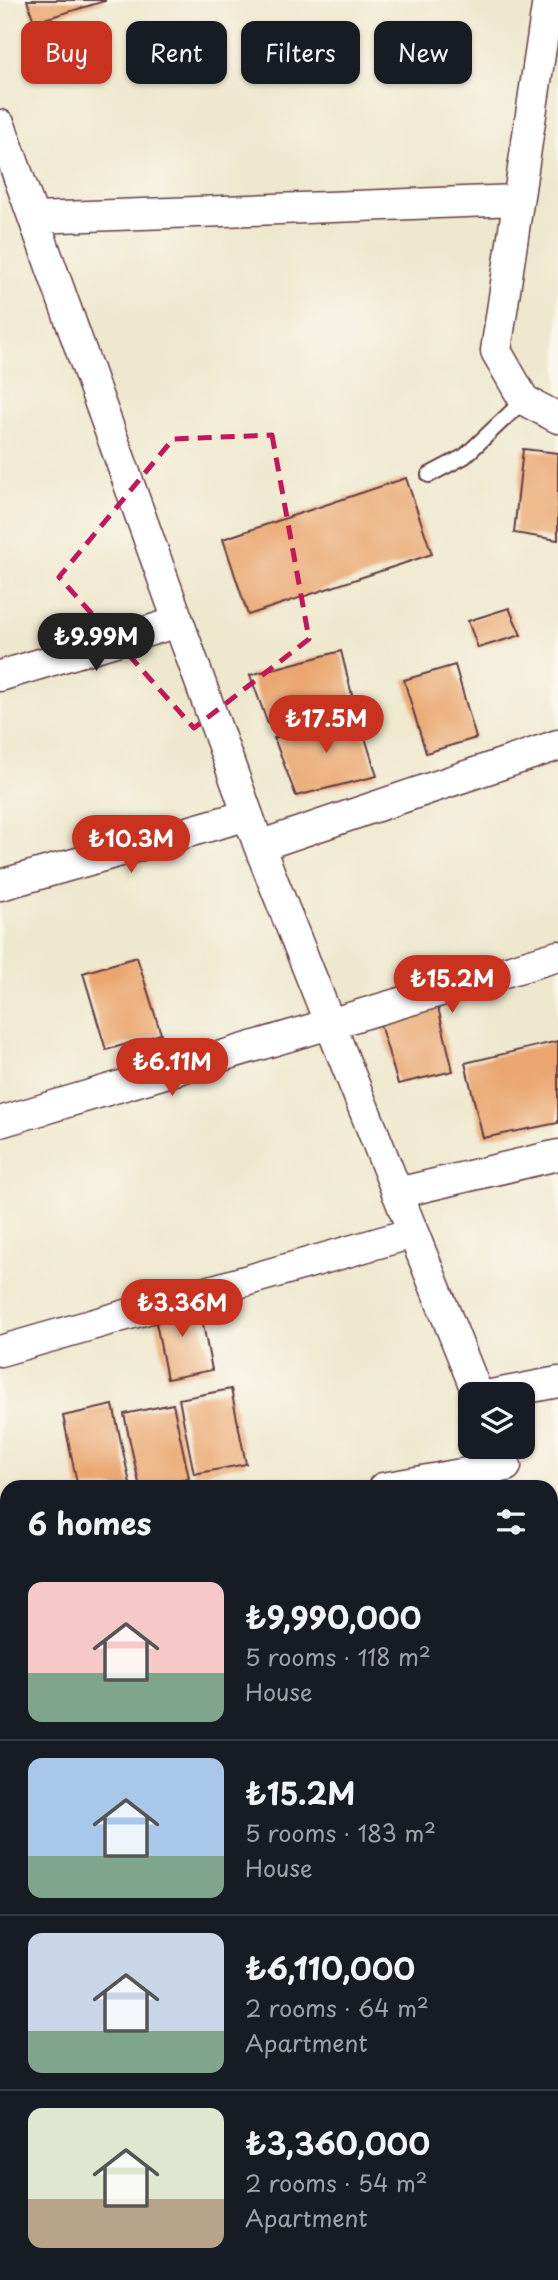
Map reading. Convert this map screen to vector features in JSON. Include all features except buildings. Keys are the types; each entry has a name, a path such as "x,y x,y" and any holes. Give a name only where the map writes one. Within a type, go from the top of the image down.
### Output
{"street":[{"path":"548,0 496,351 524,400 558,418"},
{"path":"0,125 259,846 473,1382"},
{"path":"34,218 518,200"},
{"path":"0,676 178,622"},
{"path":"259,846 558,745"},
{"path":"0,885 248,815"},
{"path":"0,1122 558,956"},
{"path":"397,1193 558,1155"},
{"path":"0,1351 413,1233"},
{"path":"535,1386 558,1382"},
{"path":"429,1480 505,1467"}],"lane":[{"path":"429,475 465,456 524,400"}],"highlighted area":[{"path":"272,435 309,639 194,728 59,577 173,439"}]}
